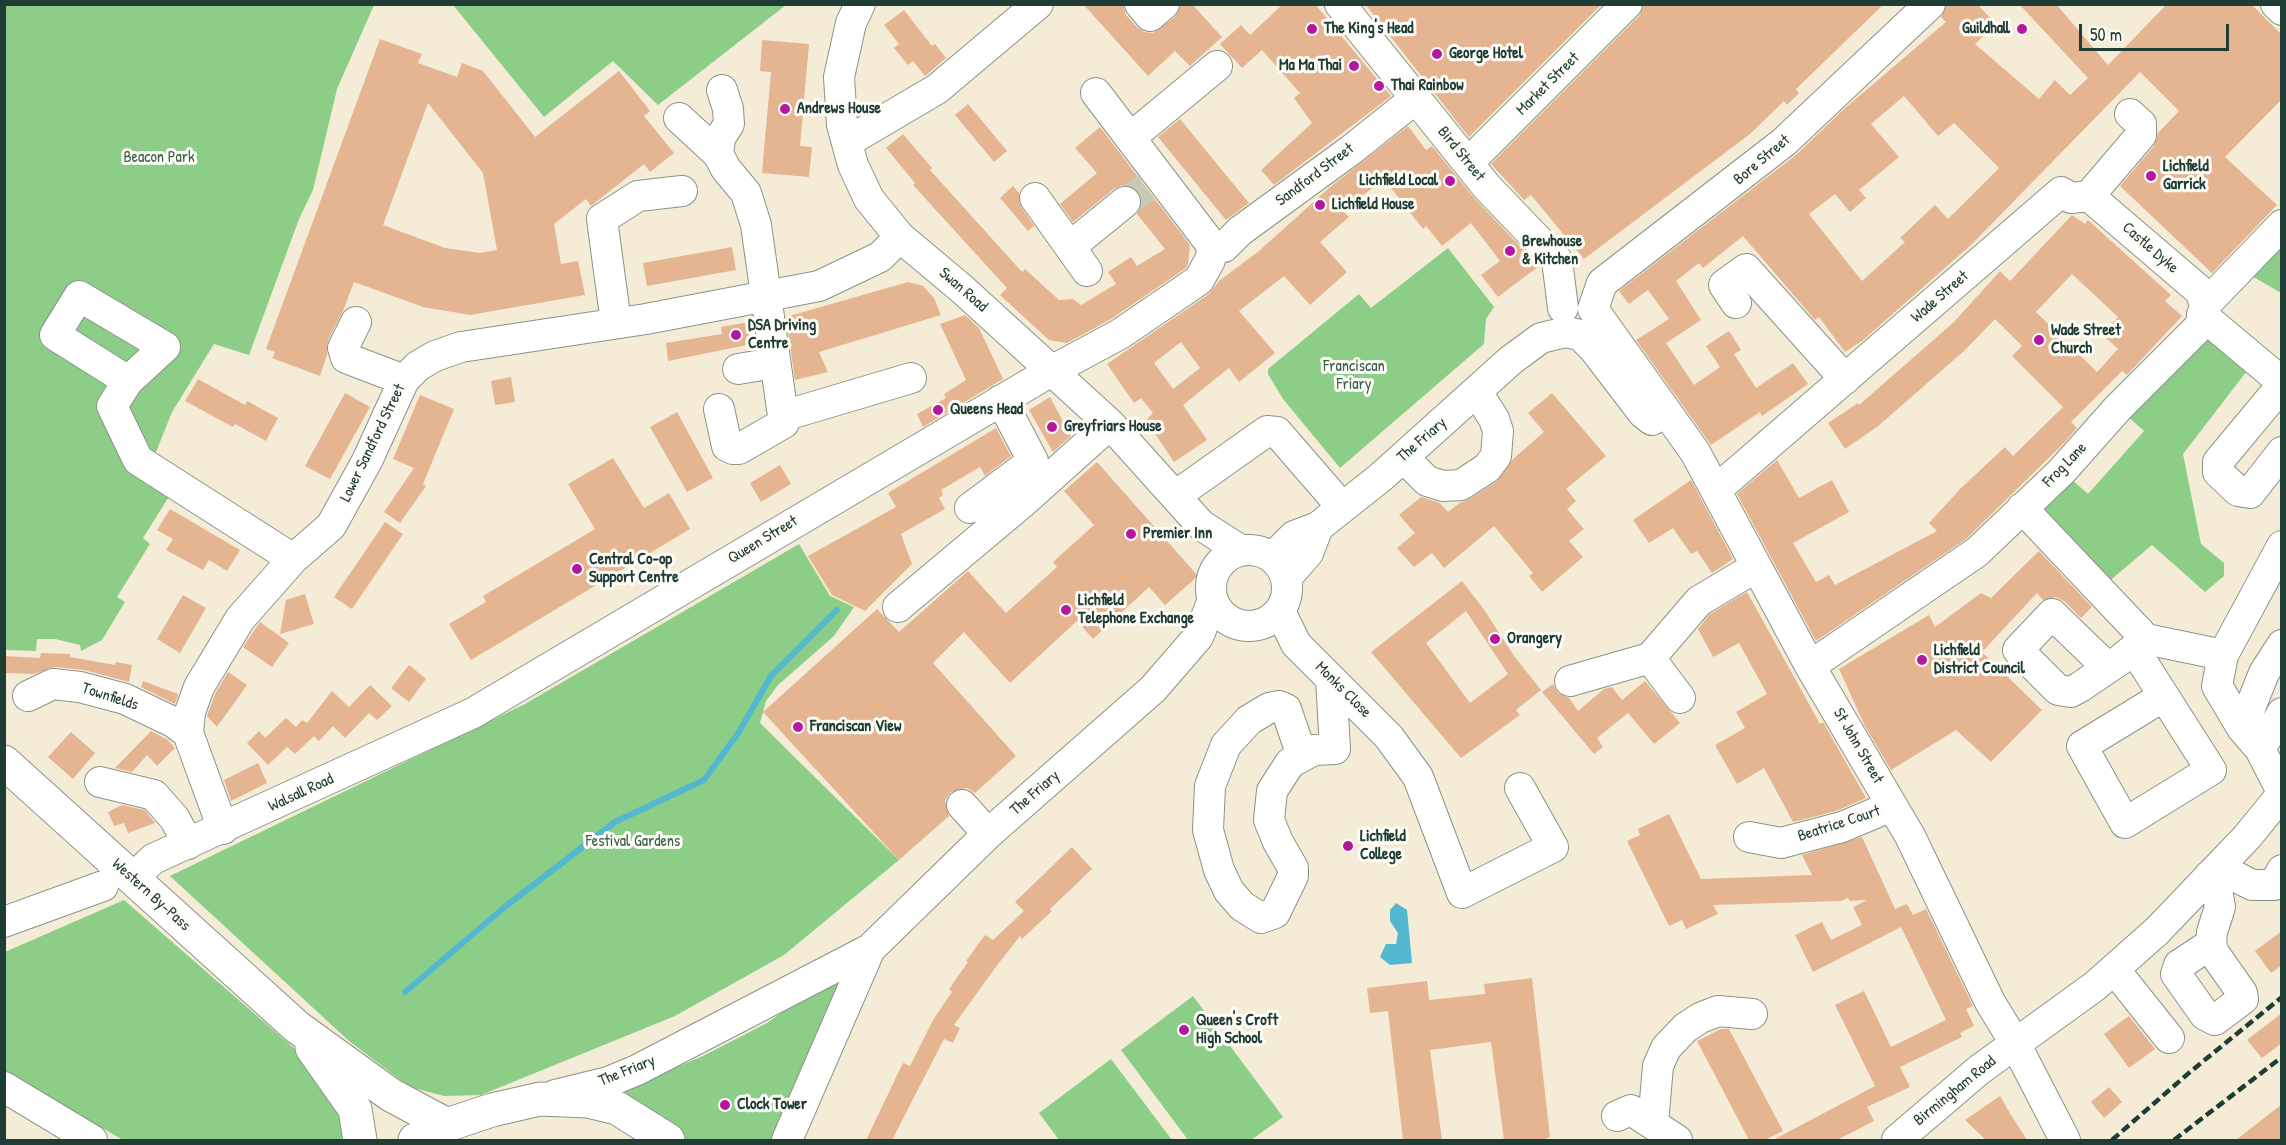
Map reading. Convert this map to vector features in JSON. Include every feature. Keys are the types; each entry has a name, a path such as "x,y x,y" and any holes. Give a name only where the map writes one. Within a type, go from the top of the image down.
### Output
{"highway":[{"name":"Western By-Pass","path":"4,762 118,882 297,1027 391,1095 447,1125"},
{"name":"Western By-Pass","path":"297,1027 355,1109 360,1140"},
{"name":"The Friary","path":"415,1140 447,1125 492,1110 540,1099 588,1101 617,1108 668,1140"}],"street":[{"name":"Swan Road","path":"860,4 851,23 839,77 842,125 853,165 869,199 900,237 1053,370 1110,424 1201,525 1240,550"},
{"path":"847,142 936,89 1038,4"},
{"path":"1140,4 1150,16 1164,4"},
{"name":"Bird Street","path":"1340,4 1487,187 1557,260 1568,320"},
{"name":"Market Street","path":"1469,162 1627,4"},
{"name":"Bore Street","path":"1593,309 1602,283 1784,142 1930,4"},
{"path":"2276,4 2282,10"},
{"path":"1130,138 1217,66"},
{"path":"718,154 720,138 729,124 728,109 722,90"},
{"path":"1053,370 1120,334 1199,280 1210,260 1213,247 1144,189 1130,138 1096,93"},
{"name":"Sandford Street","path":"1213,247 1224,247 1240,231 1416,98"},
{"path":"2089,196 2141,135 2141,124 2130,114"},
{"path":"680,118 718,154 726,169 746,194 756,225 784,423 740,449 733,449 727,446 719,409"},
{"path":"1071,246 1144,189"},
{"path":"616,323 602,219 638,196 682,191"},
{"name":"Wade Street","path":"1716,490 2061,192 2071,198 2089,196"},
{"name":"Castle Dyke","path":"2089,196 2200,291 2204,310 2282,383"},
{"path":"1035,198 1087,271"},
{"name":"Frog Lane","path":"1810,666 1977,552 2062,471 2118,408 2200,326 2204,310 2282,225"},
{"name":"Lower Sandford Street","path":"223,829 188,733 190,712 199,687 240,619 293,559 331,526 367,461 404,380 418,366 435,356 462,347 616,323 819,286 880,256 900,237"},
{"path":"1736,303 1724,285 1746,269 1845,379"},
{"path":"1568,320 1580,305 1593,309"},
{"name":"St John Street","path":"1593,309 1695,452 1810,666 1910,836 1990,1002 2015,1043 2065,1140"},
{"name":"The Friary","path":"1280,567 1294,536 1318,527 1403,457 1524,350 1546,318 1568,320"},
{"name":"St John Street","path":"1568,320 1644,413 1695,452"},
{"path":"356,322 343,348 346,358 404,380"},
{"path":"738,369 775,363"},
{"name":"Queen Street","path":"473,712 1053,370"},
{"path":"783,416 911,378"},
{"path":"128,381 112,406 138,460 293,559"},
{"path":"2282,383 2218,462 2218,472 2238,491 2250,493 2282,452"},
{"path":"1403,457 1427,481 1443,486 1461,485 1487,468 1496,456 1497,431 1494,419 1477,392"},
{"path":"970,508 1033,461 1001,400"},
{"path":"898,608 1023,503 1110,424"},
{"path":"1175,496 1267,431 1277,432 1342,507"},
{"path":"2022,508 2140,644 2164,696"},
{"name":"Swan Road","path":"1201,525 1227,605"},
{"path":"2282,546 2223,655 2217,686 2282,793"},
{"path":"1240,550 1257,550 1280,567 1286,599 1274,618 1227,605 1228,555 1240,550"},
{"path":"1570,681 1650,657 1699,601 1756,567"},
{"path":"1227,605 1296,644"},
{"name":"The Friary","path":"540,1099 608,1082 637,1070 870,949 988,834 1154,689 1227,605"},
{"path":"1280,611 1296,644"},
{"name":"Monks Close","path":"1296,644 1389,737 1418,777 1462,893 1553,847 1520,788"},
{"path":"2108,668 2140,644 2223,655"},
{"path":"2251,739 2264,673 2282,645"},
{"path":"1650,657 1680,698"},
{"path":"1302,756 1286,709 1279,706 1269,708 1249,720 1231,738 1215,768 1210,786 1208,830 1219,870 1236,898 1254,915 1261,918 1275,913 1293,876 1293,868 1269,820 1272,791 1290,763 1314,750 1335,749 1331,679"},
{"name":"Townfields","path":"28,696 52,684 80,687 125,699 163,717 188,733"},
{"name":"Walsall Road","path":"4,922 58,891 118,882 153,859 223,829 473,712"},
{"path":"2251,739 2282,713"},
{"path":"100,782 154,795 175,819 188,844"},
{"name":"Birmingham Road","path":"1912,1135 2015,1043 2095,986 2114,969 2148,924 2214,865 2282,793"},
{"path":"962,805 988,834"},
{"name":"Beatrice Court","path":"1749,837 1781,843 1842,827 1892,806"},
{"path":"2214,865 2252,885 2274,885 2282,870"},
{"path":"2211,944 2212,932 2220,907 2214,865"},
{"name":"The Friary","path":"787,1140 870,949"},
{"path":"2114,969 2169,1038"},
{"path":"1665,1132 1659,1066 1666,1048 1685,1028 1718,1011 1752,1014"},
{"path":"4,1087 92,1140"},
{"path":"1617,1116 1631,1110 1665,1132"}],"green space":[{"name":"Beacon Park","path":"4,5 374,5 337,89 313,190 299,219 249,355 214,344 172,412 152,462 180,479 143,538 150,544 117,597 125,602 102,640 81,651 80,645 55,639 37,639 36,651 5,650"},
{"path":"453,5 786,5 658,105 613,61 544,117"},
{"path":"2281,241 2281,293 2252,276"},
{"name":"Franciscan Friary","path":"1448,248 1494,307 1486,319 1484,344 1340,468 1283,399 1268,374 1268,369 1359,294 1371,308"},
{"path":"2200,326 2250,367 2183,454 2201,544 2224,563 2224,576 2205,592 2152,545 2107,583 2030,501 2062,471 2088,494 2144,431 2118,408"},
{"name":"Festival Gardens","path":"799,544 830,596 854,607 834,636 778,685 766,701 760,723 899,860 784,955 675,1016 481,1095 444,1096 410,1087 349,1041 170,876 525,704"},
{"path":"124,900 326,1076 348,1140 123,1140 5,1072 5,952"},
{"path":"840,972 850,980 773,1140 686,1140 672,1128 616,1093 703,1056 767,1023"},
{"path":"1193,996 1283,1117 1251,1140 1188,1140 1121,1050"},
{"path":"1111,1059 1172,1140 1059,1140 1039,1113"}],"water":[{"path":"1396,903 1407,910 1412,963 1390,965 1380,957 1386,944 1396,944 1398,933 1390,921 1390,910"}],"building":[{"path":"1083,4 1123,4 1126,15 1137,27 1144,32 1153,33 1175,17 1181,4 1192,4 1222,37 1190,66 1175,51 1148,76"},
{"path":"1283,4 1315,4 1391,96 1274,185 1261,170 1312,123 1294,98 1300,93 1262,50 1242,68 1220,44 1241,25 1250,35"},
{"path":"1365,4 1602,4 1469,137"},
{"path":"1644,4 1884,4 1796,89 1799,93 1787,105 1784,101 1750,134 1584,259 1531,195 1524,200 1491,164 1639,16"},
{"path":"1947,4 1977,4 1996,24 1975,44 2039,99 2055,80 2070,95 2088,78 2019,4 2056,4 2108,65 2167,4 2251,4 2282,35 2282,99 2225,157 2277,205 2212,273 2120,186 2154,146 2158,133 2179,111 2140,72 1972,244 1862,341 1845,352 1819,317 1815,320 1743,236 1703,268 1699,263 1676,281 1701,320 1666,343 1694,385 1720,367 1706,346 1729,331 1741,350 1734,354 1756,388 1793,363 1808,384 1762,416 1760,412 1711,445 1636,340 1669,319 1648,290 1629,304 1619,291 1796,155 1844,109 1946,22 1941,17","holes":["1904,96 1938,136 1954,123 1999,168 1948,219 1935,205 1900,238 1905,242 1862,281 1809,214 1835,194 1850,212 1866,198 1859,190 1899,157 1871,124"]},
{"path":"904,10 932,46 935,44 946,58 925,76 913,61 908,65 894,48 899,44 884,25"},
{"path":"380,39 422,54 418,63 457,77 462,63 483,71 535,137 619,71 650,111 644,116 674,153 650,172 644,164 591,206 586,199 554,224 561,264 578,261 585,295 470,315 423,307 354,282 343,311 328,340 327,355 320,376 272,358 275,352 266,349","holes":["428,103 483,173 497,250 480,253 445,248 383,225"]},
{"name":"Andrews House","path":"762,40 809,44 800,146 812,147 809,177 762,173 771,72 760,71"},
{"path":"968,104 1007,151 994,162 955,115"},
{"path":"1180,119 1249,203 1226,220 1158,137"},
{"path":"1408,126 1426,150 1432,146 1475,199 1539,266 1498,297 1481,275 1500,261 1471,223 1442,246 1426,226 1423,229 1384,179 1343,211 1349,217 1320,242 1347,272 1310,305 1284,276 1239,311 1275,353 1239,382 1229,368 1183,405 1207,440 1174,462 1146,420 1153,413 1141,398 1134,403 1107,364 1209,294 1219,281 1259,251 1329,188","holes":["1181,342 1200,368 1173,389 1154,363"]},
{"path":"1100,127 1190,245 1188,264 1186,268 1111,319 1067,343 1049,340 1000,295 1007,288 913,185 915,183 886,148 903,134 932,168 930,170 1022,272 1025,269 1059,300 1073,299 1081,305 1116,284 1108,272 1131,257 1137,266 1165,249 1137,214 1142,199 1132,186 1123,185 1114,189 1073,222 1060,204 1097,173 1075,148"},
{"path":"1013,186 1019,193 1021,207 1034,226 1028,231 1000,198"},
{"path":"2072,215 2085,224 2088,220 2171,295 2165,301 2182,316 2127,375 2122,371 2071,422 2077,428 2064,443 1966,539 1816,641 1737,494 1777,460 1799,498 1832,480 1849,512 1793,543 1816,582 1829,575 1835,585 1937,531 1929,523 1961,488 2005,447 2013,456 2063,407 2012,356 2022,346 1995,319 1964,351 1877,427 1845,449 1828,423 1858,403 1859,405 1954,322 2000,271 2010,281","holes":["2072,274 2118,317 2102,334 2118,349 2097,372 2036,312"]},
{"path":"732,247 736,270 647,286 643,263"},
{"path":"908,282 923,286 934,298 941,315 819,352 828,372 795,380 786,317"},
{"path":"965,315 979,328 1003,379 923,427 917,414 946,398 944,394 966,380 940,324"},
{"path":"749,322 752,344 668,361 666,343 722,334 721,327"},
{"path":"511,377 515,402 495,405 491,381"},
{"path":"198,379 245,405 247,401 278,418 266,441 235,424 233,427 185,401"},
{"path":"345,393 370,407 330,479 305,466"},
{"path":"1552,393 1606,456 1566,489 1576,501 1567,509 1584,529 1569,541 1583,557 1542,592 1529,576 1533,573 1494,526 1444,568 1432,553 1414,567 1397,548 1415,533 1399,515 1421,497 1440,503 1448,512 1496,482 1513,459 1544,432 1528,413"},
{"path":"420,395 454,409 423,484 426,486 400,523 384,512 414,468 393,459"},
{"name":"Greyfriars House","path":"1050,397 1071,436 1053,452 1029,410"},
{"path":"677,412 713,478 687,492 650,427"},
{"path":"996,428 1011,456 985,476 980,467 941,490 943,495 939,498 945,509 901,534 912,564 865,611 832,595 808,556 896,507 888,493"},
{"name":"Central Co-op Support Centre","path":"613,458 644,508 669,493 690,529 471,660 449,624 486,602 483,596 595,529 568,484"},
{"path":"1097,462 1198,576 1165,605 1149,587 1093,639 1077,621 1010,683 964,632 933,663 1016,756 975,793 967,788 951,792 945,800 949,816 899,860 763,712 877,609 899,632 968,571 1006,613 1057,567 1053,562 1094,525 1064,491"},
{"path":"780,465 791,484 761,502 750,483"},
{"path":"1691,480 1733,559 1712,573 1697,551 1691,554 1673,528 1649,543 1633,520"},
{"path":"170,509 240,550 227,571 209,560 203,570 166,550 173,539 157,530"},
{"path":"385,522 403,534 352,609 334,597"},
{"name":"Lichfield District Council","path":"2039,551 2092,607 2081,618 2064,601 2056,597 2043,600 2037,593 1982,652 2042,710 1991,762 1956,730 1891,770 1865,726 1839,669 1929,615 1935,627 1981,593 1991,598"},
{"path":"1462,581 1483,608 1514,656 1541,690 1516,710 1520,715 1461,758 1371,652","holes":["1466,611 1508,674 1470,703 1426,643"]},
{"path":"1747,592 1820,724 1823,722 1866,798 1836,811 1793,822 1764,768 1737,784 1715,745 1745,728 1736,712 1767,694 1739,643 1713,657 1698,629 1710,614"},
{"path":"305,594 314,624 280,634 286,600"},
{"path":"183,595 206,608 180,653 157,639"},
{"path":"260,622 289,643 272,667 243,647"},
{"path":"41,653 70,654 70,657 115,665 116,662 132,665 129,682 84,670 55,667 34,674 4,673 4,656 40,658"},
{"path":"409,665 426,679 409,702 391,688"},
{"path":"228,672 247,685 217,727 207,716 215,694"},
{"path":"143,681 178,694 175,704 141,687"},
{"path":"1645,681 1680,723 1654,744 1628,713 1597,738 1603,747 1594,754 1542,692 1553,684 1558,693 1569,698 1578,711 1604,689 1612,687 1622,700"},
{"path":"370,685 392,706 377,720 369,713 345,738 333,726 319,741 314,736 295,754 287,747 268,765 247,743 259,731 265,738 286,718 296,727 302,720 307,723 332,691 349,707"},
{"path":"151,731 168,740 175,748 157,766 147,755 132,772 115,768"},
{"path":"71,732 95,753 73,779 48,757"},
{"path":"258,763 267,783 231,801 224,780"},
{"path":"122,805 145,810 155,823 128,833 124,823 114,826 108,812"},
{"path":"1669,814 1701,879 1812,875 1802,855 1862,837 1895,909 1907,904 1913,915 1926,909 1973,1006 1966,1009 1974,1026 1960,1033 1962,1037 1900,1067 1910,1087 1867,1107 1874,1121 1837,1140 1773,1140 1875,1086 1835,1005 1864,991 1891,1047 1946,1020 1901,927 1813,972 1795,935 1822,922 1831,940 1862,925 1853,907 1867,900 1850,901 1848,898 1841,901 1713,905 1718,914 1686,929 1682,920 1669,926 1627,841 1640,835 1638,829"},
{"path":"1072,847 1092,869 1022,939 1020,936 995,968 954,1025 960,1028 953,1043 944,1039 892,1140 866,1140 903,1063 910,1066 933,1020 952,992 949,989 968,962 966,961 985,935 993,940 1024,911 1015,902"},
{"path":"2282,931 2282,965 2271,973 2255,951"},
{"path":"1532,978 1550,1137 1541,1140 1504,1140 1491,1042 1430,1050 1442,1140 1403,1140 1388,1011 1370,1013 1367,988 1427,981 1429,1000 1485,994 1484,984"},
{"path":"2282,1013 2282,1043 2262,1058 2247,1040"},
{"path":"2129,1016 2155,1049 2129,1068 2104,1034"},
{"path":"1721,1029 1729,1029 1783,1131 1765,1140 1749,1140 1697,1041"},
{"path":"2109,1087 2122,1102 2104,1118 2091,1102"},
{"path":"2000,1096 2027,1140 1986,1140 1965,1120"},
{"path":"2282,1104 2282,1140 2236,1140"}],"waterway":[{"path":"405,992 506,906 615,822 704,780 739,732 771,676 837,610"}],"tunnel":[{"path":"1125,202 1146,188"}],"railway":[{"path":"2112,1140 2190,1072 2282,997"},
{"path":"2174,1140 2282,1057"}],"place":[{"name":"The King's Head","path":"1312,29"},
{"name":"Guildhall","path":"2022,29"},
{"name":"George Hotel","path":"1437,54"},
{"name":"Ma Ma Thai","path":"1354,66"},
{"name":"Thai Rainbow","path":"1379,86"},
{"name":"Andrews House","path":"785,109"},
{"name":"Lichfield Garrick","path":"2151,176"},
{"name":"Lichfield Local","path":"1450,181"},
{"name":"Lichfield House","path":"1320,205"},
{"name":"Brewhouse & Kitchen","path":"1510,251"},
{"name":"DSA Driving Centre","path":"736,335"},
{"name":"Wade Street Church","path":"2039,340"},
{"name":"Queens Head","path":"938,410"},
{"name":"Greyfriars House","path":"1052,427"},
{"name":"Premier Inn","path":"1131,534"},
{"name":"Central Co-op Support Centre","path":"577,569"},
{"name":"Lichfield Telephone Exchange","path":"1066,610"},
{"name":"Orangery","path":"1495,639"},
{"name":"Lichfield District Council","path":"1922,660"},
{"name":"Franciscan View","path":"798,727"},
{"name":"Lichfield College","path":"1348,846"},
{"name":"Queen's Croft High School","path":"1184,1030"},
{"name":"Clock Tower","path":"725,1105"}]}
